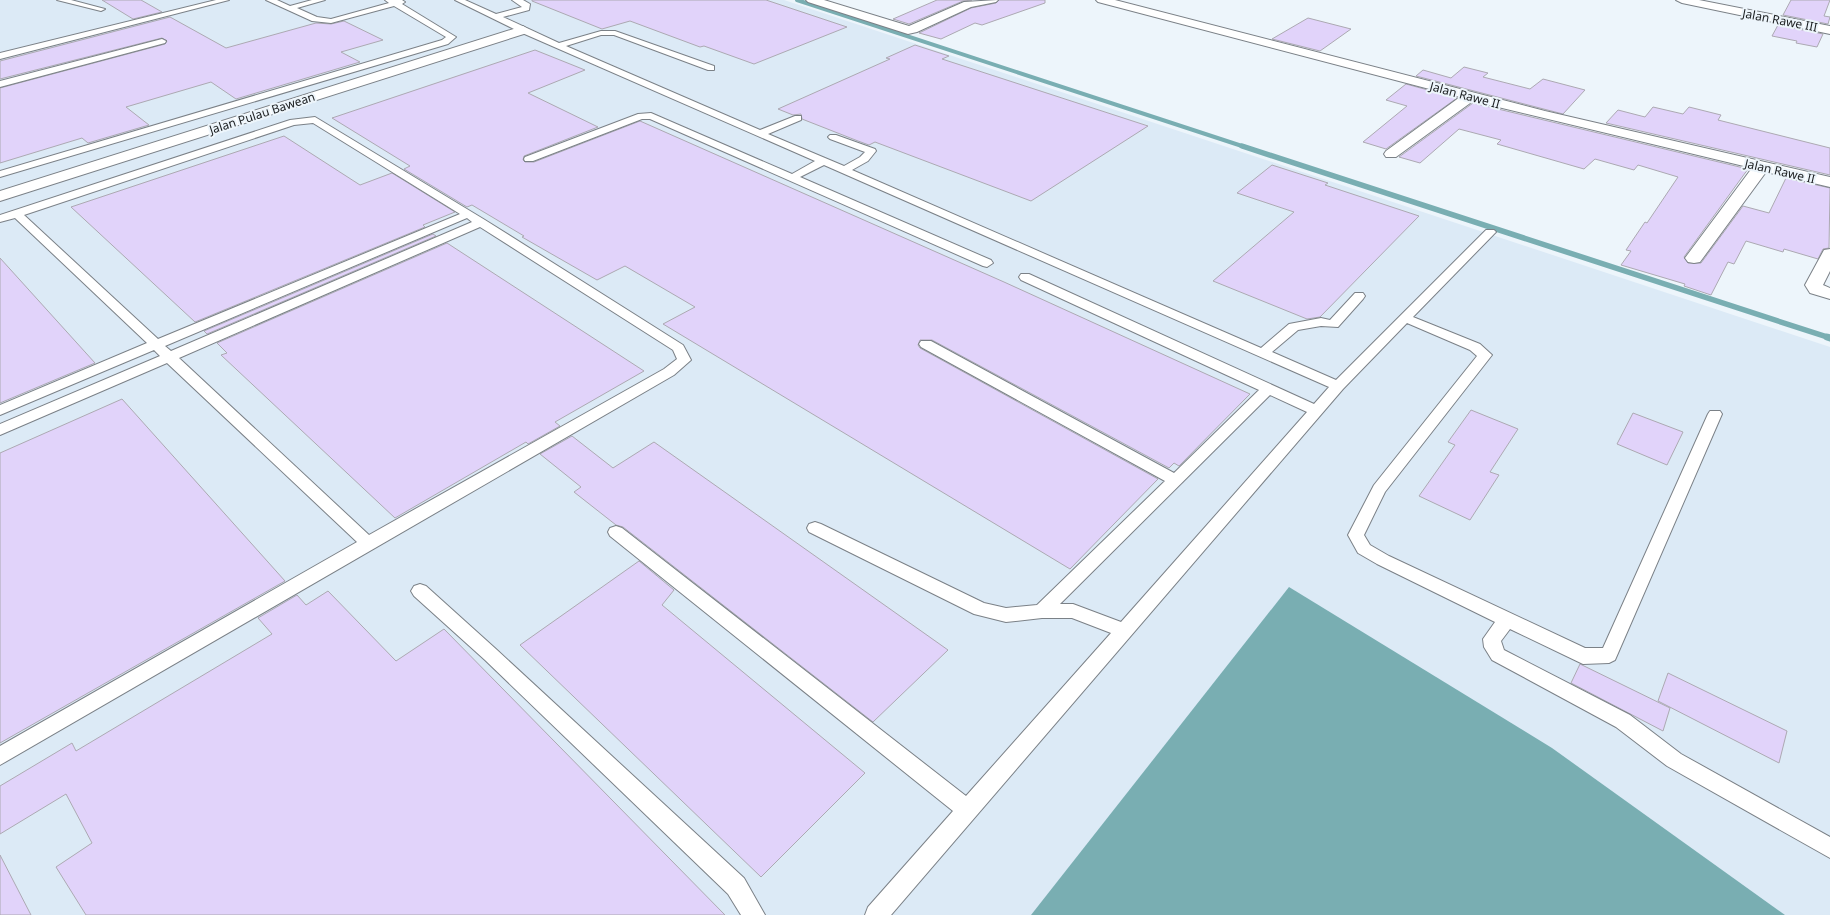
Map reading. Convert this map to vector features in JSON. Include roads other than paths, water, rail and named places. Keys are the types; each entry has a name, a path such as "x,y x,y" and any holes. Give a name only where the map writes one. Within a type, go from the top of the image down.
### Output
{"street":[{"path":"812,0 908,30 968,4 992,0"},
{"name":"Jalan Rawe II","path":"1102,0 1543,115 1830,182"},
{"name":"Jalan Rawe III","path":"1682,0 1704,2 1740,12 1828,26"},
{"path":"1740,12 1748,1"},
{"name":"Jalan Pulau Bawean","path":"0,196 523,30"},
{"path":"1391,154 1471,96"},
{"path":"1694,258 1762,166"},
{"path":"1830,254 1814,285 1816,289 1830,294"}],"lane":[{"path":"61,0 100,9"},
{"path":"0,56 224,0"},
{"path":"271,0 315,19 326,21 393,2 410,0"},
{"path":"289,8 321,0"},
{"path":"460,0 523,30 560,44 1338,386"},
{"path":"496,17 526,8 526,4 516,0"},
{"path":"0,174 444,42 452,37 393,2"},
{"path":"560,44 601,33 616,33 711,68"},
{"path":"0,84 162,41"},
{"path":"529,159 641,116 651,116 987,263"},
{"path":"760,133 798,118"},
{"path":"0,219 294,122 315,120 481,222 678,348 684,360 669,372 368,543 0,756"},
{"path":"833,137 871,151 864,158 845,170"},
{"path":"793,178 824,160"},
{"path":"17,214 368,543"},
{"path":"0,410 468,214"},
{"path":"0,430 481,222"},
{"path":"876,915 1338,386 1490,232"},
{"path":"1025,277 1316,411"},
{"path":"1263,354 1294,328 1321,322 1333,324 1359,296"},
{"path":"1405,318 1476,347 1485,355 1379,489 1356,535 1364,549 1383,560 1583,656 1609,655 1715,414"},
{"path":"926,344 1175,480"},
{"path":"1042,611 1268,389"},
{"path":"815,528 980,609 1006,615 1042,611 1073,611 1124,631"},
{"path":"616,532 968,810"},
{"path":"420,591 491,655 736,886 754,915"},
{"path":"1507,620 1492,640 1493,647 1498,655 1623,721 1674,760 1830,848"}],"water":[{"path":"1289,587 1552,748 1785,915 1031,915"}],"waterway":[{"path":"797,0 1245,147"},
{"path":"1242,146 1830,338 1827,337"}]}
